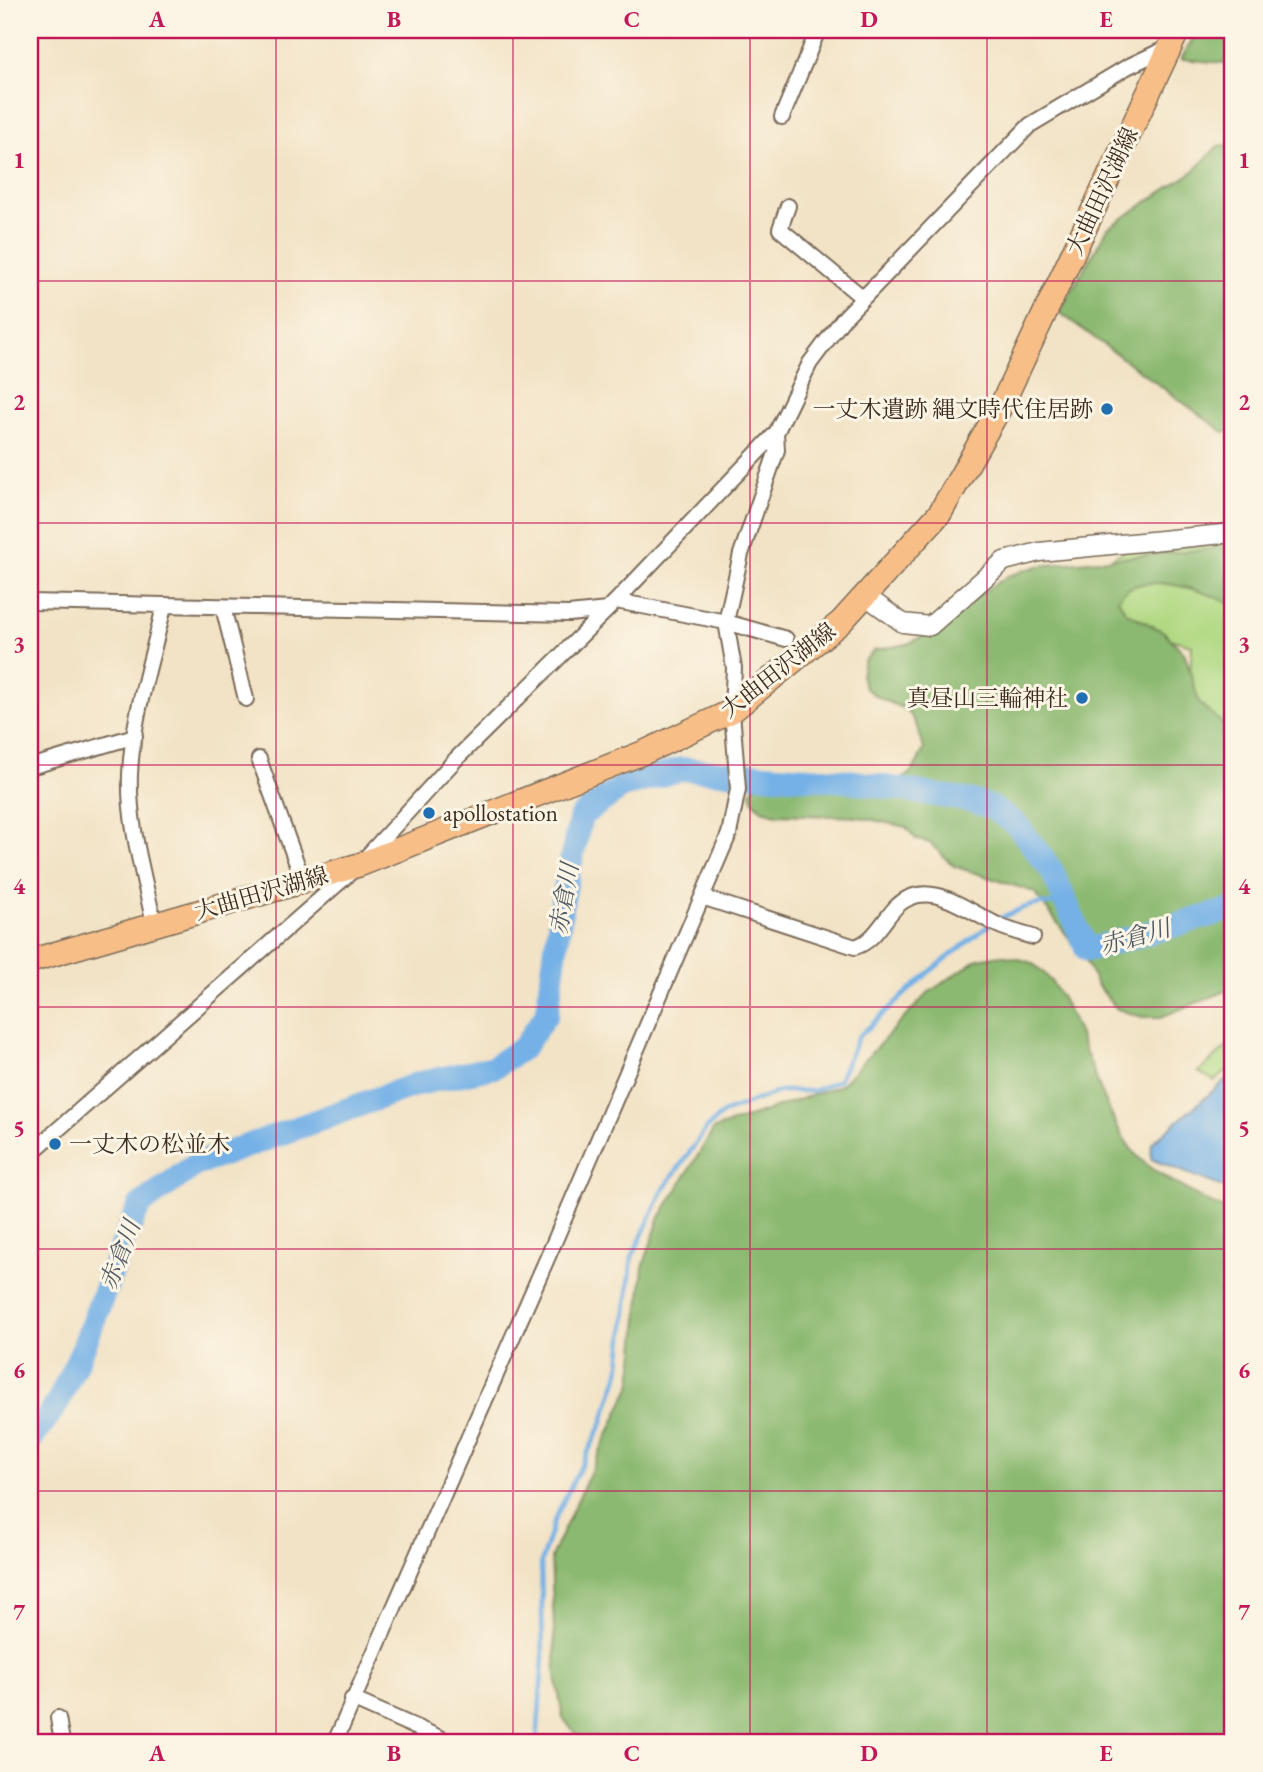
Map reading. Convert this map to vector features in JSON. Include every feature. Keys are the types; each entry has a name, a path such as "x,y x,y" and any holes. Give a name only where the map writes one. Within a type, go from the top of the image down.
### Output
{"main road":[{"name":"大曲田沢湖線","path":"30,961 359,865 645,752 732,711 867,597 940,513 970,465 1014,379 1174,38"}],"street":[{"path":"782,117 818,30"},
{"path":"30,1154 359,865 456,759 612,605 776,433 810,363 863,298 1030,125 1174,38"},
{"path":"788,206 780,229 863,298"},
{"path":"335,1742 559,1233 729,834 738,789 732,711 734,668 726,622 741,554 777,450 776,433"},
{"path":"867,597 903,623 930,626 1004,561 1040,552 1233,533"},
{"path":"30,602 569,614 612,605 726,622 786,639"},
{"path":"154,924 132,813 130,775 135,736 164,606"},
{"path":"223,607 246,699"},
{"path":"30,767 135,736"},
{"path":"259,759 303,881"},
{"path":"702,897 855,947 865,944 898,905 912,896 930,894 950,900 1002,927 1033,937"},
{"path":"352,1699 449,1742"},
{"path":"58,1718 62,1742"}],"green space":[{"path":"1198,30 1233,30 1233,64 1181,59"},
{"path":"1233,144 1233,428 1225,433 1059,312 1108,228 1195,170 1218,146"},
{"path":"1233,543 1233,790 1188,705 1192,645 1136,630 1096,567 1126,550"},
{"path":"1220,548 1233,551 1233,605 1190,589 1156,583 1141,584 1128,589 1118,599 1126,612 1164,632 1185,654 1199,703 1233,733 1231,989 1161,1017 1142,1017 1117,1009 1097,985 1084,958 1034,892 954,866 930,843 916,839 906,827 859,817 777,814 762,810 753,800 751,792 756,785 795,784 854,792 873,791 892,785 910,773 924,749 919,731 908,712 865,688 861,675 864,661 875,650 908,644 949,622 979,595 1008,576 1038,566"},
{"path":"1002,955 1030,962 1049,979 1075,1025 1122,1136 1137,1156 1182,1188 1233,1213 1233,1742 582,1742 563,1718 556,1677 551,1557 632,1383 643,1267 659,1219 714,1129 841,1085 928,993 978,959"},
{"path":"1233,1042 1233,1066 1215,1081 1198,1072"}],"water":[{"path":"1233,1074 1233,1191 1151,1159 1152,1143"}],"waterway":[{"path":"1160,30 1164,32"},
{"name":"赤倉川","path":"30,1441 57,1404 84,1346 124,1239 140,1205 195,1165 417,1084 494,1067 524,1047 547,1013 562,903 581,816 622,787 681,769 849,781 972,801 993,808 1018,826 1052,871 1087,950 1233,909"},
{"path":"997,920 1032,905 1050,903 1070,907"},
{"path":"537,1742 543,1657 541,1562 555,1518 602,1424 619,1373 632,1257 663,1190 706,1129 723,1113 780,1091 813,1091 839,1080 858,1037 927,974 988,926"}],"place":[{"name":"一丈木遺跡 縄文時代住居跡","path":"1107,409"},
{"name":"真昼山三輪神社","path":"1082,698"},
{"name":"apollostation","path":"429,813"},
{"name":"一丈木の松並木","path":"55,1144"}]}
